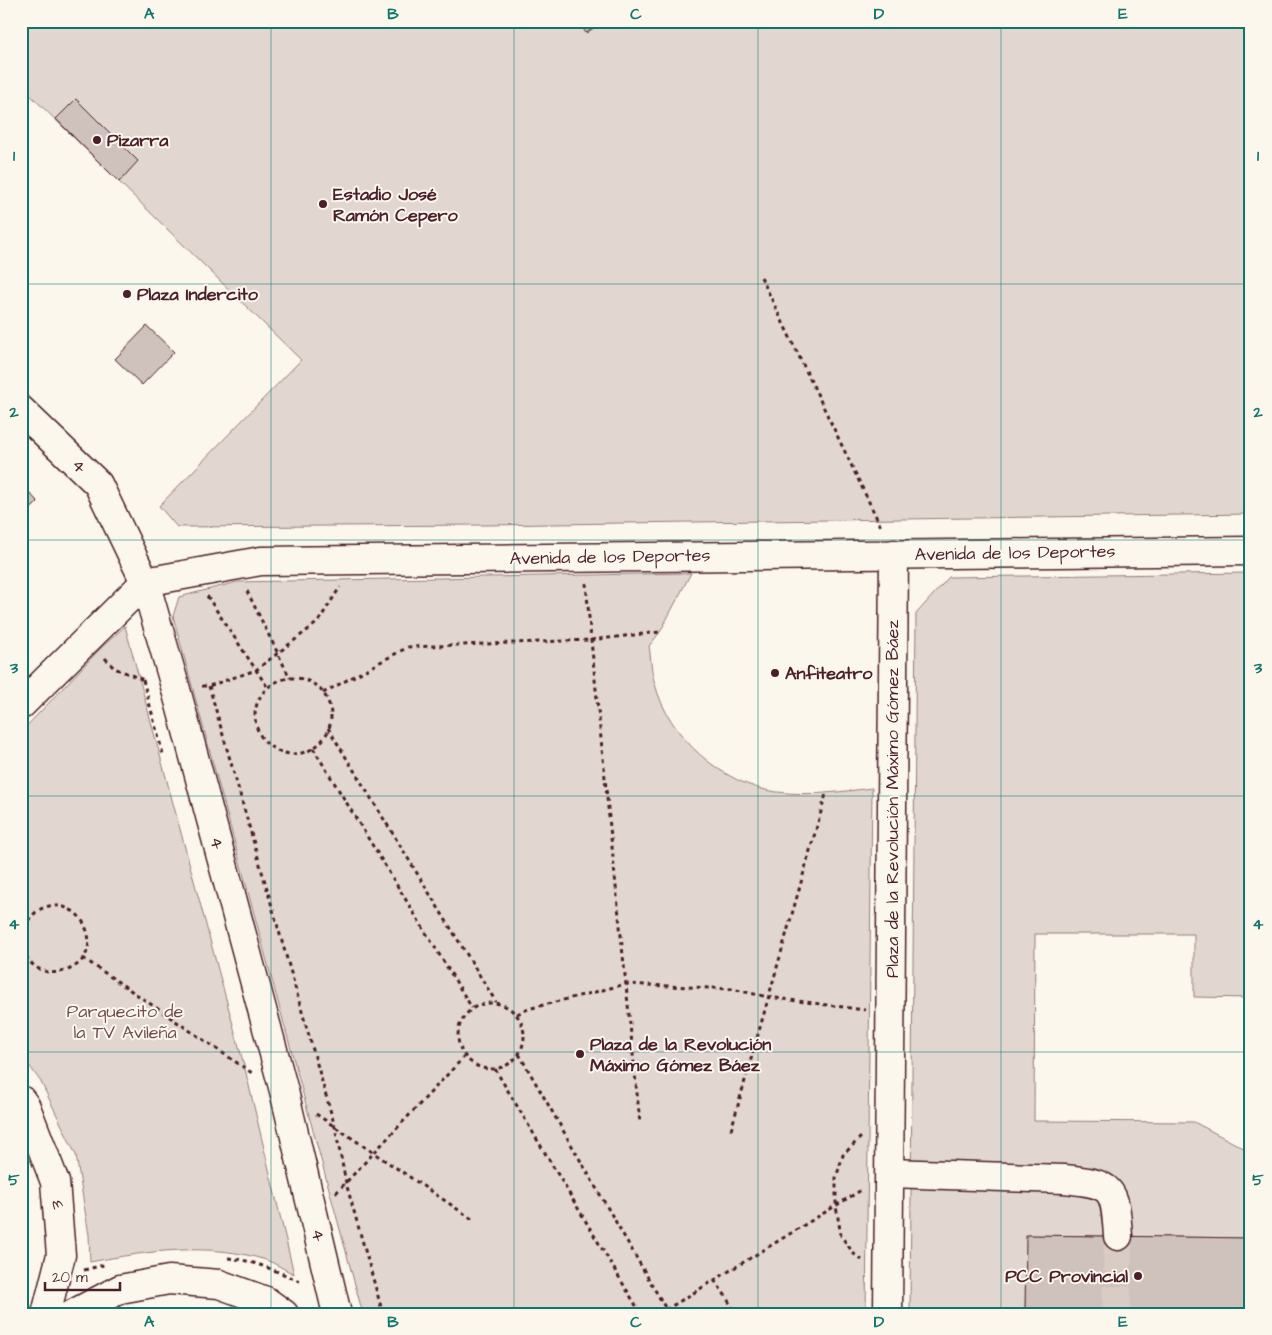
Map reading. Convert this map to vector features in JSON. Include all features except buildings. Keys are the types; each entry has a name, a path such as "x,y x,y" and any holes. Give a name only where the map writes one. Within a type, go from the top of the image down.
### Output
{"street":[{"name":"4","path":"21,410 98,484 145,582 175,686 284,1091 337,1314"},
{"name":"Avenida de los Deportes","path":"145,582 261,561 1251,551"},
{"name":"Plaza de la Revolución Máximo Gómez Báez","path":"888,1314 894,554"},
{"path":"24,698 91,636 145,582"},
{"name":"3","path":"21,1100 26,1108 55,1182 61,1255 46,1314"},
{"path":"890,1173 1064,1179 1093,1182 1109,1190 1116,1206 1118,1236"},
{"path":"73,1314 120,1290 169,1280 219,1284 266,1301 284,1314"}],"path":[{"path":"761,277 894,554"},
{"path":"585,557 590,640 640,1123"},
{"path":"91,636 99,650 114,668 155,684 209,686 256,670 318,622 356,560"},
{"path":"234,566 290,678"},
{"path":"192,573 268,688"},
{"path":"323,693 408,647 590,640 660,632"},
{"path":"290,678 302,679 314,684 323,693 329,704 328,728 322,739 313,748 302,753 289,754 277,751 266,744 259,734 255,722 256,709 260,697 268,688 278,681 290,678"},
{"path":"143,680 164,756"},
{"path":"209,686 335,1126 346,1183 382,1314"},
{"path":"328,728 496,1002"},
{"path":"313,748 472,1008"},
{"path":"731,1130 826,794"},
{"path":"21,935 23,922 32,914 43,908 55,906 66,908 77,914 84,923 88,935 88,946 83,958 74,967 63,973 50,973 38,969 28,960 22,949 21,940"},
{"path":"518,1014 528,1008 626,984 732,989 768,997 891,1013"},
{"path":"487,1002 496,1002 508,1006 518,1014 523,1024 525,1040 523,1049 515,1060 503,1068 486,1070 464,1057 459,1047 458,1031 462,1020 472,1008 487,1002"},
{"path":"519,1054 666,1309"},
{"path":"312,1215 346,1183 464,1057"},
{"path":"248,1063 253,1082"},
{"path":"495,1069 640,1314"},
{"path":"889,1280 854,1254 841,1236 836,1206 836,1178 843,1155 890,1113"},
{"path":"659,1314 890,1173"},
{"path":"227,1258 250,1261 309,1285"},
{"path":"56,1277 112,1263"},
{"path":"714,1280 736,1314"}],"green space":[{"path":"21,21 1251,21 1251,514 484,525 177,527 159,506 301,360 21,86"},
{"name":"Plaza de la Revolución Máximo Gómez Báez","path":"691,573 660,632 649,646 654,679 662,703 672,722 685,739 700,755 718,768 756,787 777,792 801,794 872,788 866,1314 363,1314 173,616 179,597 237,582"},
{"path":"1251,573 1251,998 1194,997 1194,934 1035,934 1034,1121 1194,1122 1251,1152 1251,1238 1027,1235 1025,1314 910,1314 916,614 949,577"},
{"name":"Parquecito de la TV Avileña","path":"125,626 245,1069 294,1274 266,1260 222,1251 178,1250 90,1262 89,1235 76,1155 41,1082 21,1054 21,732 99,650"}],"tunnel":[{"path":"1116,1314 1118,1236"}],"place":[{"name":"Pizarra","path":"97,140"},
{"name":"Estadio José Ramón Cepero","path":"323,204"},
{"name":"Plaza Indercito","path":"127,294"},
{"name":"Anfiteatro","path":"775,673"},
{"name":"Plaza de la Revolución Máximo Gómez Báez","path":"580,1054"},
{"name":"PCC Provincial","path":"1138,1276"}]}
